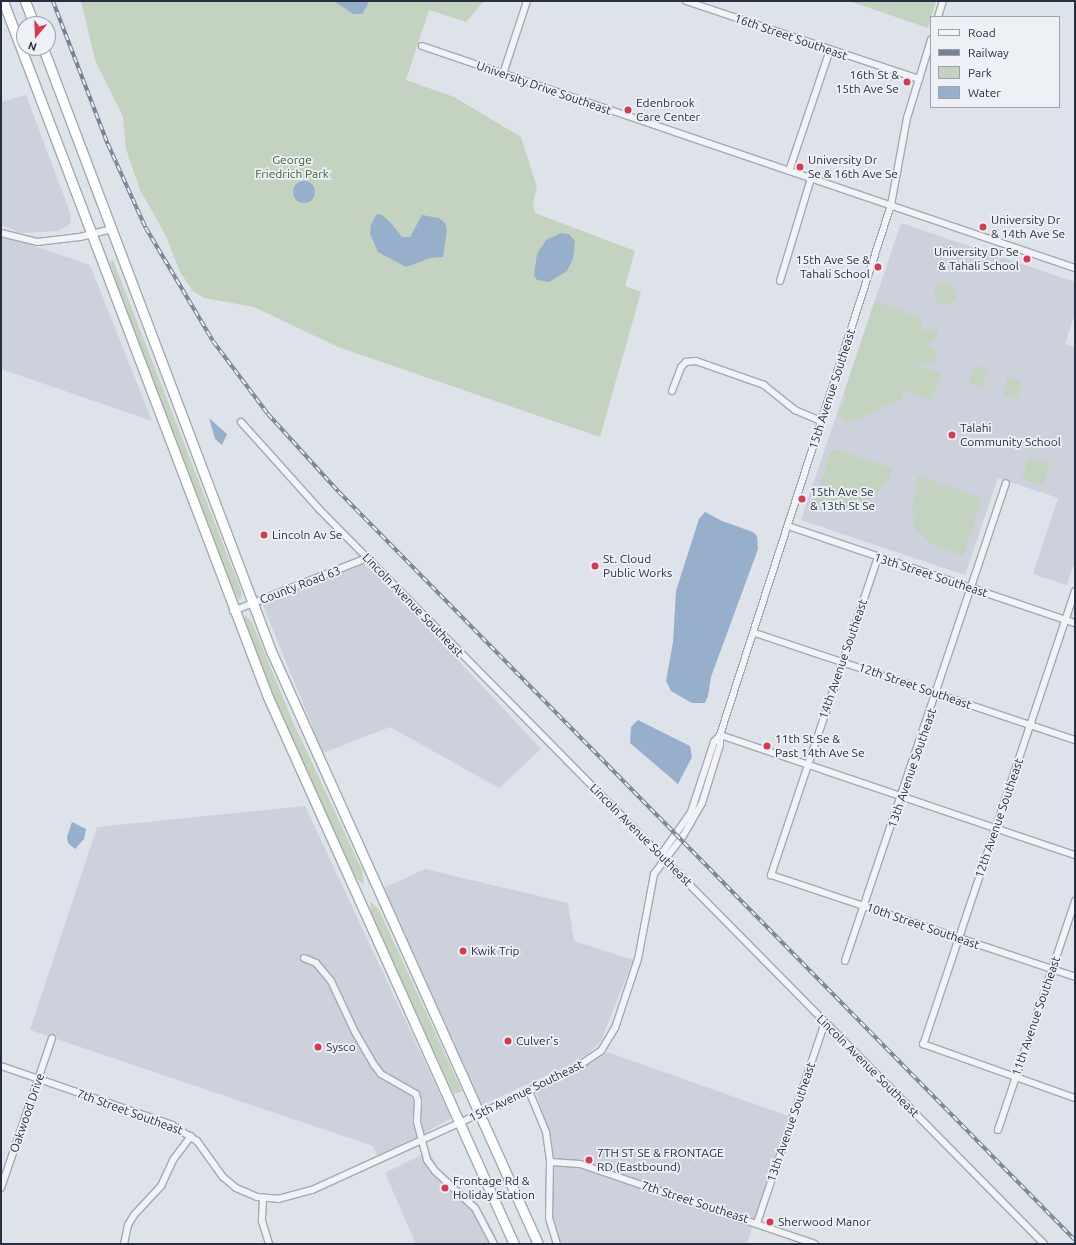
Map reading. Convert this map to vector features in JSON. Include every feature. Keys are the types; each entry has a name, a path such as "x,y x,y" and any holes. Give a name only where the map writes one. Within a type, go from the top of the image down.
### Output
{"highway":[{"path":"3,1 93,234 233,611 302,776 514,1244"},
{"path":"25,1 31,16"},
{"path":"46,56 252,604 308,736 538,1244"}],"street":[{"path":"503,74 526,1"},
{"name":"16th Street Southeast","path":"686,1 919,79"},
{"path":"938,16 943,1"},
{"name":"15th Avenue Southeast","path":"459,1122 529,1091 590,1060 609,1040 638,960 654,874 664,858 663,852 691,812 714,742 720,735 754,633 891,205 901,142 930,43"},
{"name":"University Drive Southeast","path":"422,46 1075,268"},
{"path":"789,171 830,50"},
{"path":"780,280 811,178"},
{"path":"1,233 37,242 93,234 112,229"},
{"path":"672,391 681,367 686,362 696,361 764,385 794,409 821,421"},
{"name":"Lincoln Avenue Southeast","path":"241,422 301,491 1044,1244"},
{"name":"13th Avenue Southeast","path":"844,961 937,694 1006,483"},
{"name":"13th Street Southeast","path":"788,526 1075,623"},
{"name":"14th Avenue Southeast","path":"771,875 806,764 843,662 878,557"},
{"name":"County Road 63","path":"233,611 367,558"},
{"name":"12th Avenue Southeast","path":"1014,1077 923,1044 957,937 996,828 1075,591"},
{"name":"12th Street Southeast","path":"754,633 1075,740"},
{"path":"720,735 1075,855"},
{"name":"10th Street Southeast","path":"771,875 1075,977"},
{"name":"11th Avenue Southeast","path":"998,1130 1014,1077 1075,901"},
{"path":"304,958 316,963 331,981 355,1032 381,1074 416,1094 420,1140 427,1160 435,1171 476,1208 494,1244"},
{"name":"13th Avenue Southeast","path":"757,1223 826,1022"},
{"name":"Oakwood Drive","path":"1,1188 52,1038"},
{"name":"7th Street Southeast","path":"1,1066 172,1125 191,1136 230,1183 243,1192 263,1199 286,1198 303,1194 459,1122"},
{"path":"1014,1077 1075,1098"},
{"path":"529,1091 542,1117 550,1162 549,1218 557,1244"},
{"path":"124,1244 131,1220 158,1190 173,1160 191,1136"},
{"name":"7th Street Southeast","path":"550,1162 580,1164 815,1244"},
{"path":"263,1199 262,1220 269,1244"}],"shaded area":[{"path":"26,95 71,215 70,224 58,231 21,233 1,225 1,102"},
{"name":"Talahi Community School","path":"901,223 1075,282 1075,313 1065,344 1075,347 1075,560 1067,585 1033,574 1058,498 998,478 965,575 801,520"},
{"path":"1,235 90,265 152,421 1,369"},
{"path":"366,562 541,749 499,788 390,727 323,753 263,605"},
{"path":"305,806 451,1118 379,1159 373,1146 30,1030 97,827"},
{"path":"425,869 568,903 574,941 633,960 601,1041 590,1052 578,1061 482,1105 381,889"},
{"path":"607,1052 788,1116 747,1244 559,1244 552,1216 554,1168 552,1141 536,1092 572,1075"},
{"path":"429,1151 439,1170 478,1204 496,1237 490,1240 492,1244 416,1244 385,1173"}],"green space":[{"name":"George Friedrich Park","path":"81,1 484,1 466,22 429,10 406,80 454,97 521,137 537,187 533,202 535,213 635,251 625,286 641,292 600,437 338,347 254,307 204,298 193,291 180,272 166,236 140,190 126,149 123,117 95,60"},
{"path":"849,1 936,1 932,16 930,16 928,28"},
{"path":"113,260 242,593 240,601 232,588 115,284 110,262"},
{"path":"945,283 953,286 956,294 953,302 945,305 937,302 934,294 937,286"},
{"path":"875,300 921,318 922,330 938,329 937,338 927,345 937,353 937,359 932,363 923,365 914,363 901,399 854,421 846,421 839,415 839,411 846,400 844,393"},
{"path":"915,364 941,374 931,400 905,390"},
{"path":"975,365 988,370 981,388 968,383"},
{"path":"1007,377 1021,381 1016,398 1002,394"},
{"path":"836,449 893,468 888,481 874,496 853,508 830,507 814,502 831,451"},
{"path":"1029,457 1050,464 1043,486 1022,479"},
{"path":"918,475 979,497 981,502 963,556 933,545 915,529 912,510"},
{"path":"245,615 252,622 293,722 362,870 364,885 356,878 285,726 244,627"},
{"path":"370,901 379,910 462,1091 454,1094 372,919"}],"water":[{"path":"334,1 368,1 368,4 362,14 353,14"},
{"path":"304,181 312,184 315,192 312,200 304,203 296,200 293,192 296,184"},
{"path":"377,214 382,215 390,222 402,237 410,237 422,215 439,218 445,223 447,230 443,257 430,258 406,267 378,252 370,234 371,224"},
{"path":"561,233 569,234 575,241 573,259 567,271 549,282 537,280 534,275 537,254 546,240"},
{"path":"209,418 227,434 222,445 215,439"},
{"path":"705,512 722,521 753,532 757,536 758,549 711,677 708,696 705,703 692,703 671,691 666,681 673,642 676,591 699,519"},
{"path":"638,720 690,746 692,757 678,784 630,743 631,727"},
{"path":"72,822 86,829 84,839 75,849 68,843 67,837"}],"railway":[{"path":"53,1 108,144 146,228 213,341 268,414 339,492 1075,1240"}],"place":[{"name":"16th St & 15th Ave Se","path":"907,82"},
{"name":"Edenbrook Care Center","path":"628,110"},
{"name":"University Dr Se & 16th Ave Se","path":"800,167"},
{"name":"University Dr & 14th Ave Se","path":"983,227"},
{"name":"University Dr Se & Tahali School","path":"1027,259"},
{"name":"15th Ave Se & Tahali School","path":"878,267"},
{"name":"Talahi Community School","path":"952,435"},
{"name":"15th Ave Se & 13th St Se","path":"802,499"},
{"name":"Lincoln Av Se","path":"264,535"},
{"name":"St. Cloud Public Works","path":"595,566"},
{"name":"11th St Se & Past 14th Ave Se","path":"767,746"},
{"name":"Kwik Trip","path":"463,951"},
{"name":"Culver's","path":"508,1041"},
{"name":"Sysco","path":"318,1047"},
{"name":"7TH ST SE & FRONTAGE RD (Eastbound)","path":"589,1160"},
{"name":"Frontage Rd & Holiday Station","path":"445,1188"},
{"name":"Sherwood Manor","path":"770,1222"}]}
